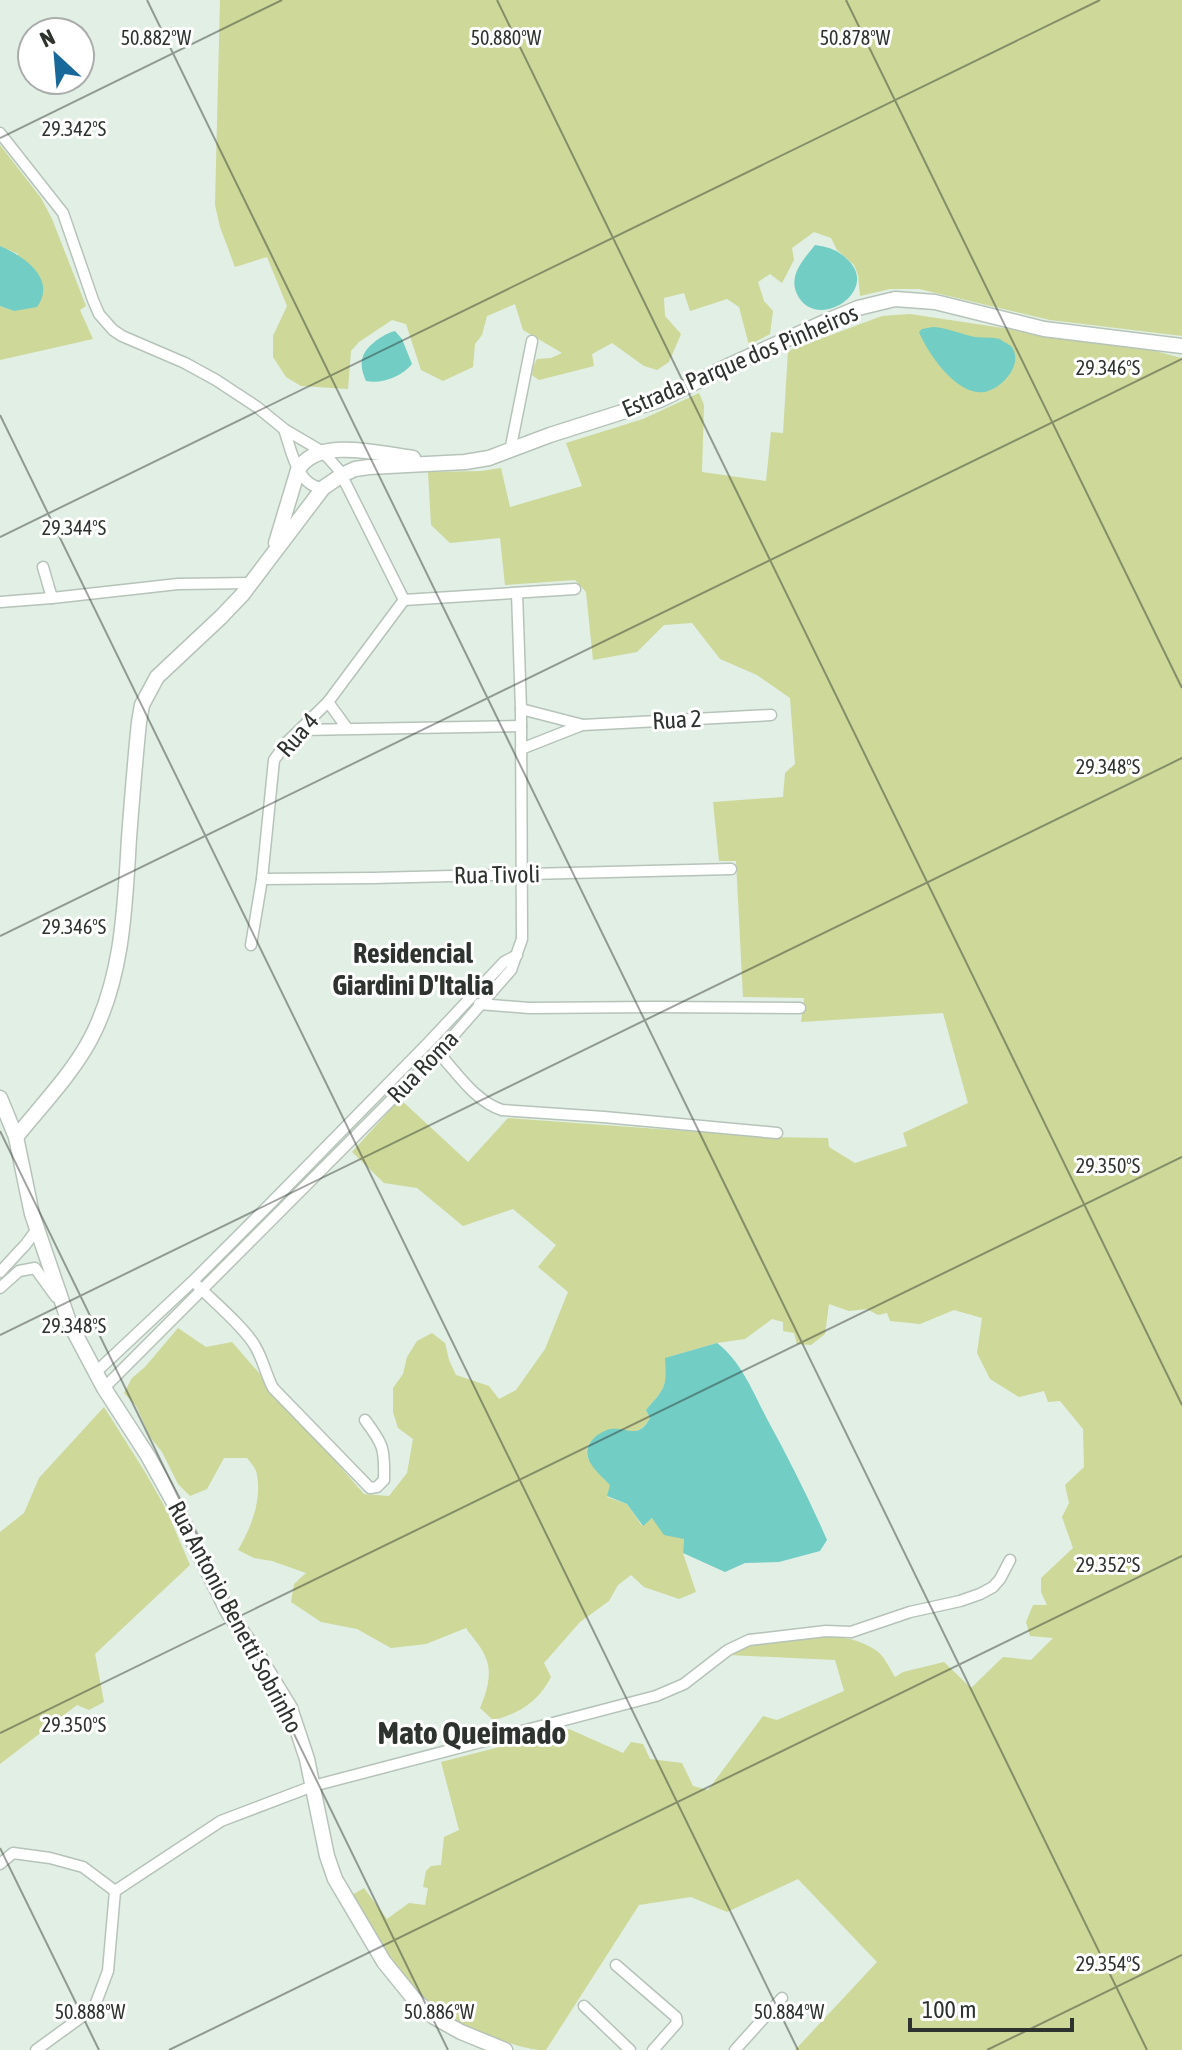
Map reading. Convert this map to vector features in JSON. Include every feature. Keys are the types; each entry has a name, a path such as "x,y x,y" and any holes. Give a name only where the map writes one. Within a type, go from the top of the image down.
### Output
{"street":[{"path":"0,133 63,213 99,314 122,336 201,371 257,407 284,429 323,452 336,464 404,600 575,589"},
{"name":"Estrada Parque dos Pinheiros","path":"16,1137 79,1059 105,1007 124,919 139,722 147,692 164,669 221,617 251,583 323,488 342,475 369,467 477,461 510,451 564,430 660,400 829,320 881,301 913,299 935,302 1044,329 1182,346"},
{"path":"510,451 532,341"},
{"path":"284,429 298,470 312,487 323,488"},
{"name":"Estrada Parque dos Pinheiros","path":"323,452 346,449 444,463"},
{"path":"298,470 314,454 323,452"},
{"name":"Estrada Parque dos Pinheiros","path":"274,551 298,470"},
{"path":"43,567 52,598"},
{"path":"0,602 178,584 251,583"},
{"path":"517,593 521,874"},
{"name":"Rua 4","path":"251,945 262,879 274,760 287,742 328,702 404,600"},
{"path":"328,702 347,728"},
{"name":"Rua 2","path":"521,709 583,725 771,715"},
{"name":"Rua 2","path":"521,749 583,725"},
{"path":"300,730 521,726"},
{"name":"Rua Tivoli","path":"262,879 731,869"},
{"name":"Rua Roma","path":"96,1372 193,1281 429,1042 511,970 522,939 521,874"},
{"path":"476,1002 529,1008 800,1008"},
{"name":"Rua Roma","path":"104,1388 439,1052 476,1002"},
{"path":"429,1042 480,1098 491,1107 502,1110 777,1133"},
{"name":"Rua Antonio Benetti Sobrinho","path":"0,1098 16,1137 37,1229 65,1310 104,1388 154,1467 228,1612 290,1708 300,1733 327,1856 335,1879 397,1980 414,1999 434,2017 505,2050"},
{"path":"267,1207 276,1217"},
{"path":"0,1272 37,1229"},
{"path":"0,1288 19,1271 35,1268 65,1310"},
{"path":"193,1281 249,1337 257,1348 273,1388 370,1488 377,1487 384,1480 383,1448 365,1420"},
{"path":"115,1891 221,1821 313,1786 656,1696 684,1684 728,1650 749,1640 826,1631 851,1632 910,1612 960,1601 993,1587 1010,1560"},
{"path":"0,1864 13,1853 50,1858 83,1867 115,1891"},
{"path":"36,2050 94,2008 108,1971 115,1891"},
{"path":"616,1965 676,2017 677,2023 653,2050"},
{"path":"735,2050 782,1998"},
{"path":"584,2006 630,2050"}],"green space":[{"path":"220,0 1182,0 1182,336 1050,320 919,289 890,289 860,296 854,265 837,250 831,238 814,232 792,248 794,260 782,283 770,274 758,282 764,301 773,311 770,334 749,345 739,307 727,299 690,311 684,293 664,298 665,316 681,334 669,362 657,370 644,366 612,343 592,354 594,366 539,380 532,375 537,359 562,353 523,330 515,304 487,316 482,335 475,344 473,367 443,381 421,370 406,324 392,320 351,351 348,389 301,386 286,377 273,357 273,336 287,306 267,257 235,267 215,205"},
{"path":"0,145 41,198 52,219 86,306 80,310 93,339 0,360 0,306 14,311 18,254 0,246"},
{"path":"910,314 1155,351 1182,358 1182,2050 795,2050 877,1962 798,1879 727,1912 691,1897 639,1905 546,2050 525,2047 466,2028 428,2001 386,1950 352,1895 364,1888 387,1919 409,1903 425,1905 428,1888 423,1887 426,1871 431,1866 441,1865 444,1837 459,1830 441,1762 569,1729 623,1753 631,1742 643,1744 650,1759 682,1763 693,1786 708,1790 763,1716 777,1720 844,1691 835,1660 729,1655 740,1646 810,1636 845,1638 877,1651 895,1677 903,1672 944,1662 971,1688 1003,1657 1031,1660 1053,1638 1030,1636 1026,1622 1033,1605 1047,1605 1041,1592 1041,1578 1073,1548 1062,1517 1069,1503 1065,1485 1084,1467 1083,1429 1060,1401 1048,1402 1044,1391 1019,1397 990,1379 977,1353 982,1318 954,1310 920,1324 890,1321 887,1313 878,1315 867,1309 849,1311 829,1304 825,1334 811,1345 797,1344 794,1333 783,1331 783,1322 772,1319 745,1339 717,1343 666,1358 665,1381 661,1392 646,1410 650,1418 646,1424 636,1431 617,1429 606,1432 591,1441 587,1454 594,1467 611,1485 607,1497 627,1504 642,1526 652,1518 684,1539 683,1553 696,1592 679,1599 644,1587 631,1575 618,1585 609,1601 580,1622 544,1663 551,1677 541,1693 520,1710 493,1720 480,1708 488,1682 487,1662 466,1628 426,1644 391,1648 357,1629 321,1622 291,1602 294,1584 306,1573 254,1558 238,1550 251,1523 258,1494 256,1472 247,1458 224,1458 207,1489 190,1496 178,1484 136,1406 124,1393 132,1378 178,1328 206,1347 232,1342 364,1494 389,1496 407,1473 413,1439 398,1428 393,1412 393,1388 403,1374 407,1357 417,1341 432,1333 445,1343 456,1375 489,1386 499,1399 516,1390 545,1349 568,1292 538,1267 556,1245 513,1209 463,1226 417,1188 384,1183 352,1152 400,1099 468,1162 508,1118 767,1137 828,1138 829,1147 855,1163 907,1146 903,1133 968,1103 943,1013 801,1022 804,998 743,997 736,861 719,861 713,802 783,797 785,773 795,764 790,698 757,675 720,659 692,623 664,625 637,652 593,660 586,592 575,580 505,585 500,538 450,543 431,525 428,472 501,468 510,507 582,486 566,443 643,419 699,393 704,405 702,472 766,481 771,432 783,433 788,351 882,316"},
{"path":"104,1407 166,1509 190,1565 95,1654 104,1702 89,1710 77,1705 0,1764 0,1532 24,1513 39,1478"}],"water":[{"path":"815,245 841,254 856,272 856,284 851,295 842,304 830,309 817,310 806,305 795,287 798,268"},
{"path":"0,246 28,262 40,278 42,297 37,307 14,311 0,306"},
{"path":"933,327 975,337 1000,339 1015,353 1010,374 998,386 984,392 974,391 954,381 936,362 919,332"},
{"path":"395,331 402,339 412,364 391,378 366,381 362,368 364,353 377,340"},
{"path":"717,1343 746,1378 798,1479 827,1540 820,1551 779,1562 745,1563 725,1572 683,1553 684,1539 664,1535 652,1518 643,1526 627,1504 607,1496 610,1485 588,1457 587,1451 594,1438 611,1429 641,1429 650,1418 646,1410 663,1387 665,1358"}],"district":[{"name":"Residencial Giardini D'Italia","path":"413,969"},
{"name":"Mato Queimado","path":"472,1733"}]}
